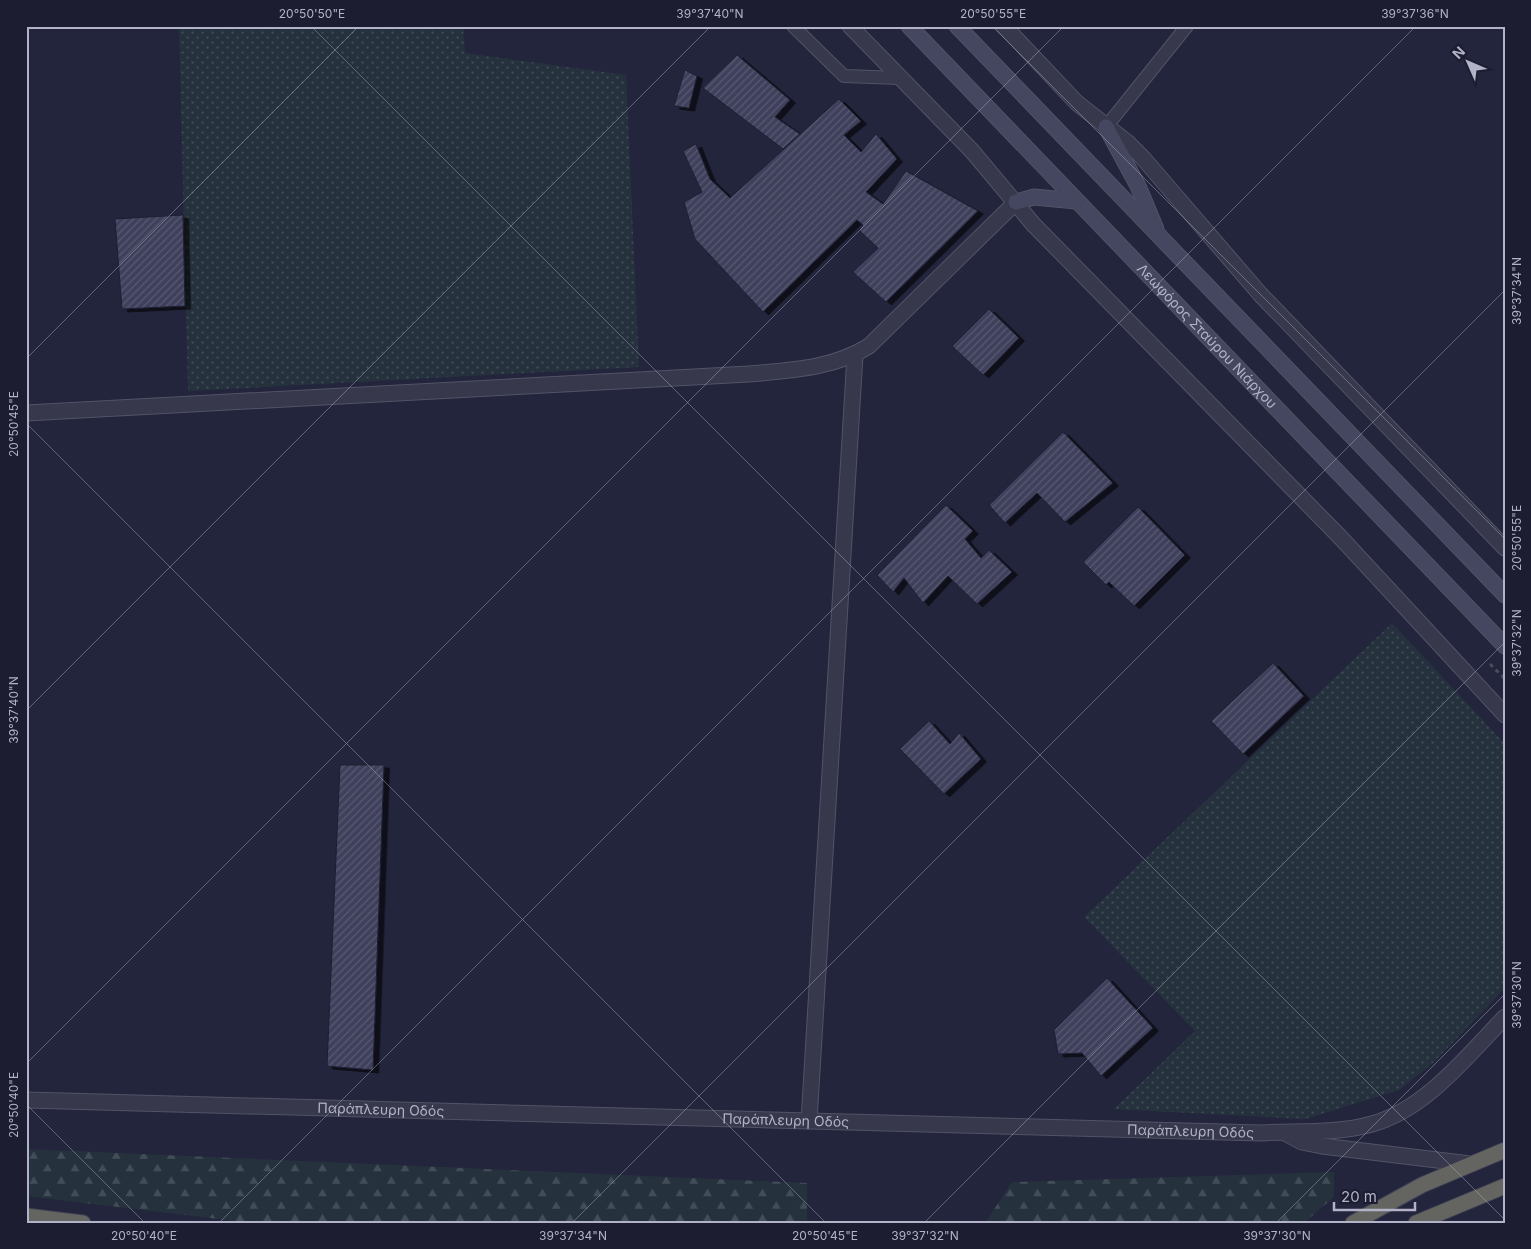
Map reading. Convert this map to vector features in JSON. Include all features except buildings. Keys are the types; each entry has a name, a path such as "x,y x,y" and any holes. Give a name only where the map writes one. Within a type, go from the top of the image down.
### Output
{"highway":[{"path":"1354,1223 1414,1189 1505,1150"},
{"path":"1416,1223 1505,1186"},
{"path":"26,1216 83,1223"}],"main road":[{"name":"Λεωφόρος Σταύρου Νιάρχου","path":"909,26 1505,646"},
{"path":"957,26 1505,595"},
{"path":"1106,127 1138,186 1160,237"},
{"path":"1016,202 1034,197 1076,201"}],"street":[{"path":"850,26 972,151 1033,224 1334,532 1505,715"},
{"path":"1004,26 1077,103 1128,143 1143,158 1260,294 1505,548"},
{"path":"26,413 749,374 817,367 855,355 877,340 1016,202"},
{"path":"809,1121 855,355"},
{"name":"Παράπλευρη Οδός","path":"26,1100 1282,1132 1339,1130 1373,1124 1413,1104 1438,1083 1505,1017"},
{"path":"1282,1132 1302,1142 1322,1146 1470,1164"}],"lane":[{"path":"793,26 844,76 900,78"},
{"path":"1106,127 1186,26"}],"green space":[{"path":"179,26 463,26 465,53 626,75 639,367 188,391"},
{"path":"1392,623 1505,744 1505,988 1434,1062 1399,1090 1305,1119 1114,1109 1195,1031 1084,917"},
{"path":"26,1149 807,1183 807,1223 252,1223 26,1196"},
{"path":"1334,1172 1334,1197 1304,1223 985,1223 1012,1182"}]}
